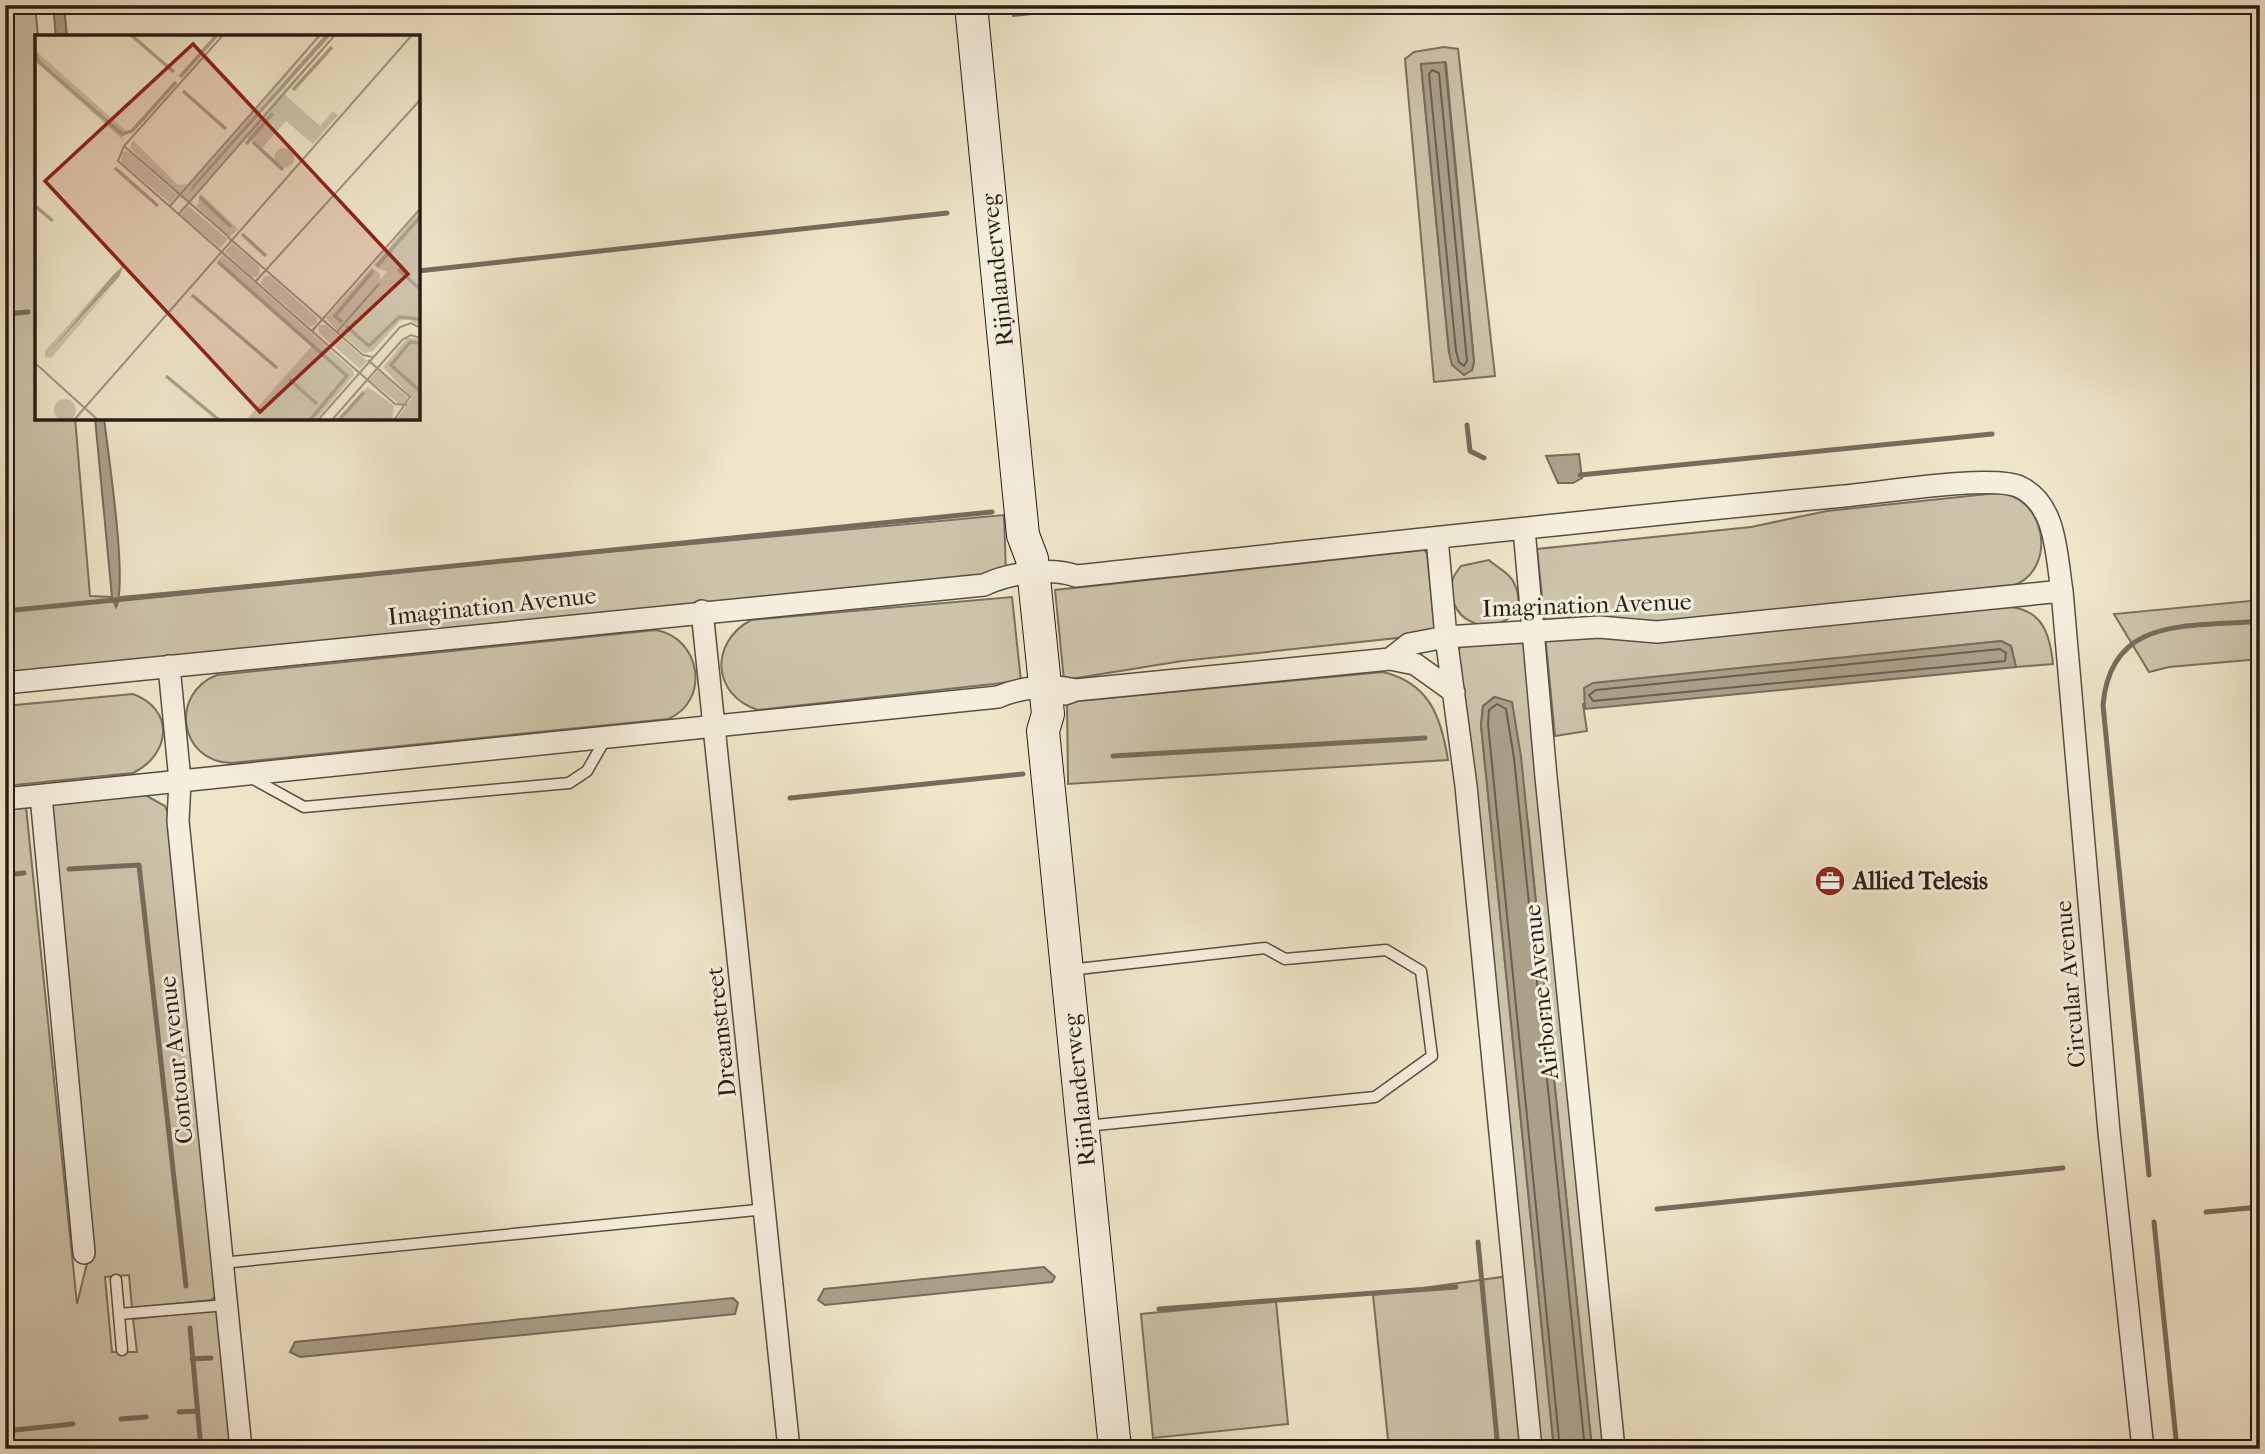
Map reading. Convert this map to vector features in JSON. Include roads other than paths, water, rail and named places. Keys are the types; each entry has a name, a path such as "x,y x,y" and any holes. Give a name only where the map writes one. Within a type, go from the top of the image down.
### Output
{"street":[{"name":"Rijnlanderweg","path":"971,5 1023,535 1017,562 1027,581 1046,693 1033,716 1043,732 1115,1449"},
{"name":"Imagination Avenue","path":"5,683 702,611 984,585 1001,590 1062,571 1076,576 1980,483 2018,485 2038,498 2048,516"},
{"name":"Circular Avenue","path":"2048,516 2062,591 2109,1132 2143,1449"},
{"name":"Airborne Avenue","path":"1524,529 1614,1449"},
{"path":"1437,538 1446,638 1466,786 1531,1449"},
{"name":"Imagination Avenue","path":"5,799 998,697 1012,701 1046,693 1390,659 1409,644 1533,629 1599,627 1657,632 2062,591"},
{"name":"Dreamstreet","path":"702,611 789,1449"},
{"path":"1390,659 1415,664 1454,692"},
{"name":"Contour Avenue","path":"169,666 180,781 178,821 241,1449"},
{"path":"41,796 84,1253"}],"lane":[{"path":"248,776 304,807 569,783 587,771 606,738"},
{"path":"1067,971 1265,948 1285,959 1386,950 1421,971 1432,1056 1375,1097 1083,1126"},
{"path":"222,1263 766,1209"},
{"path":"116,1280 121,1350"},
{"path":"118,1314 226,1305"}],"water":[{"path":"53,5 64,5 67,35 56,35"},
{"path":"1012,5 1110,5 1013,16"},
{"path":"1445,62 1474,362 1472,370 1464,375 1452,365 1449,352 1421,64"},
{"path":"95,420 104,420 119,546 119,593 116,607 112,597"},
{"path":"1579,454 1582,478 1573,483 1558,483 1546,456"},
{"path":"2001,641 2011,646 2016,667 1585,709 1584,688 1593,683"},
{"path":"1495,697 1512,702 1521,757 1592,1449 1554,1449 1481,725 1483,706"},
{"path":"1044,1267 1055,1277 1052,1282 825,1305 818,1300 824,1289"},
{"path":"733,1298 738,1303 735,1314 300,1357 290,1352 295,1342"}],"waterway":[{"path":"420,271 947,213"},
{"path":"5,314 28,312"},
{"path":"1467,425 1470,451 1484,458"},
{"path":"1580,475 1992,434"},
{"path":"5,611 992,512"},
{"path":"2149,1175 2103,705 2109,676 2121,654 2138,640 2182,627 2260,621"},
{"path":"1113,756 1425,738"},
{"path":"790,798 1023,774"},
{"path":"69,869 139,865 186,1286"},
{"path":"5,875 24,873"},
{"path":"1657,1209 2063,1168"},
{"path":"2206,1212 2260,1207"},
{"path":"2154,1222 2177,1449"},
{"path":"1478,1242 1498,1449"},
{"path":"1159,1309 1456,1287"},
{"path":"190,1328 201,1449"},
{"path":"192,1359 211,1358"},
{"path":"179,1412 197,1411"},
{"path":"121,1419 146,1417"},
{"path":"5,1431 73,1424"}],"place":[{"name":"Allied Telesis","path":"1830,881"}]}
